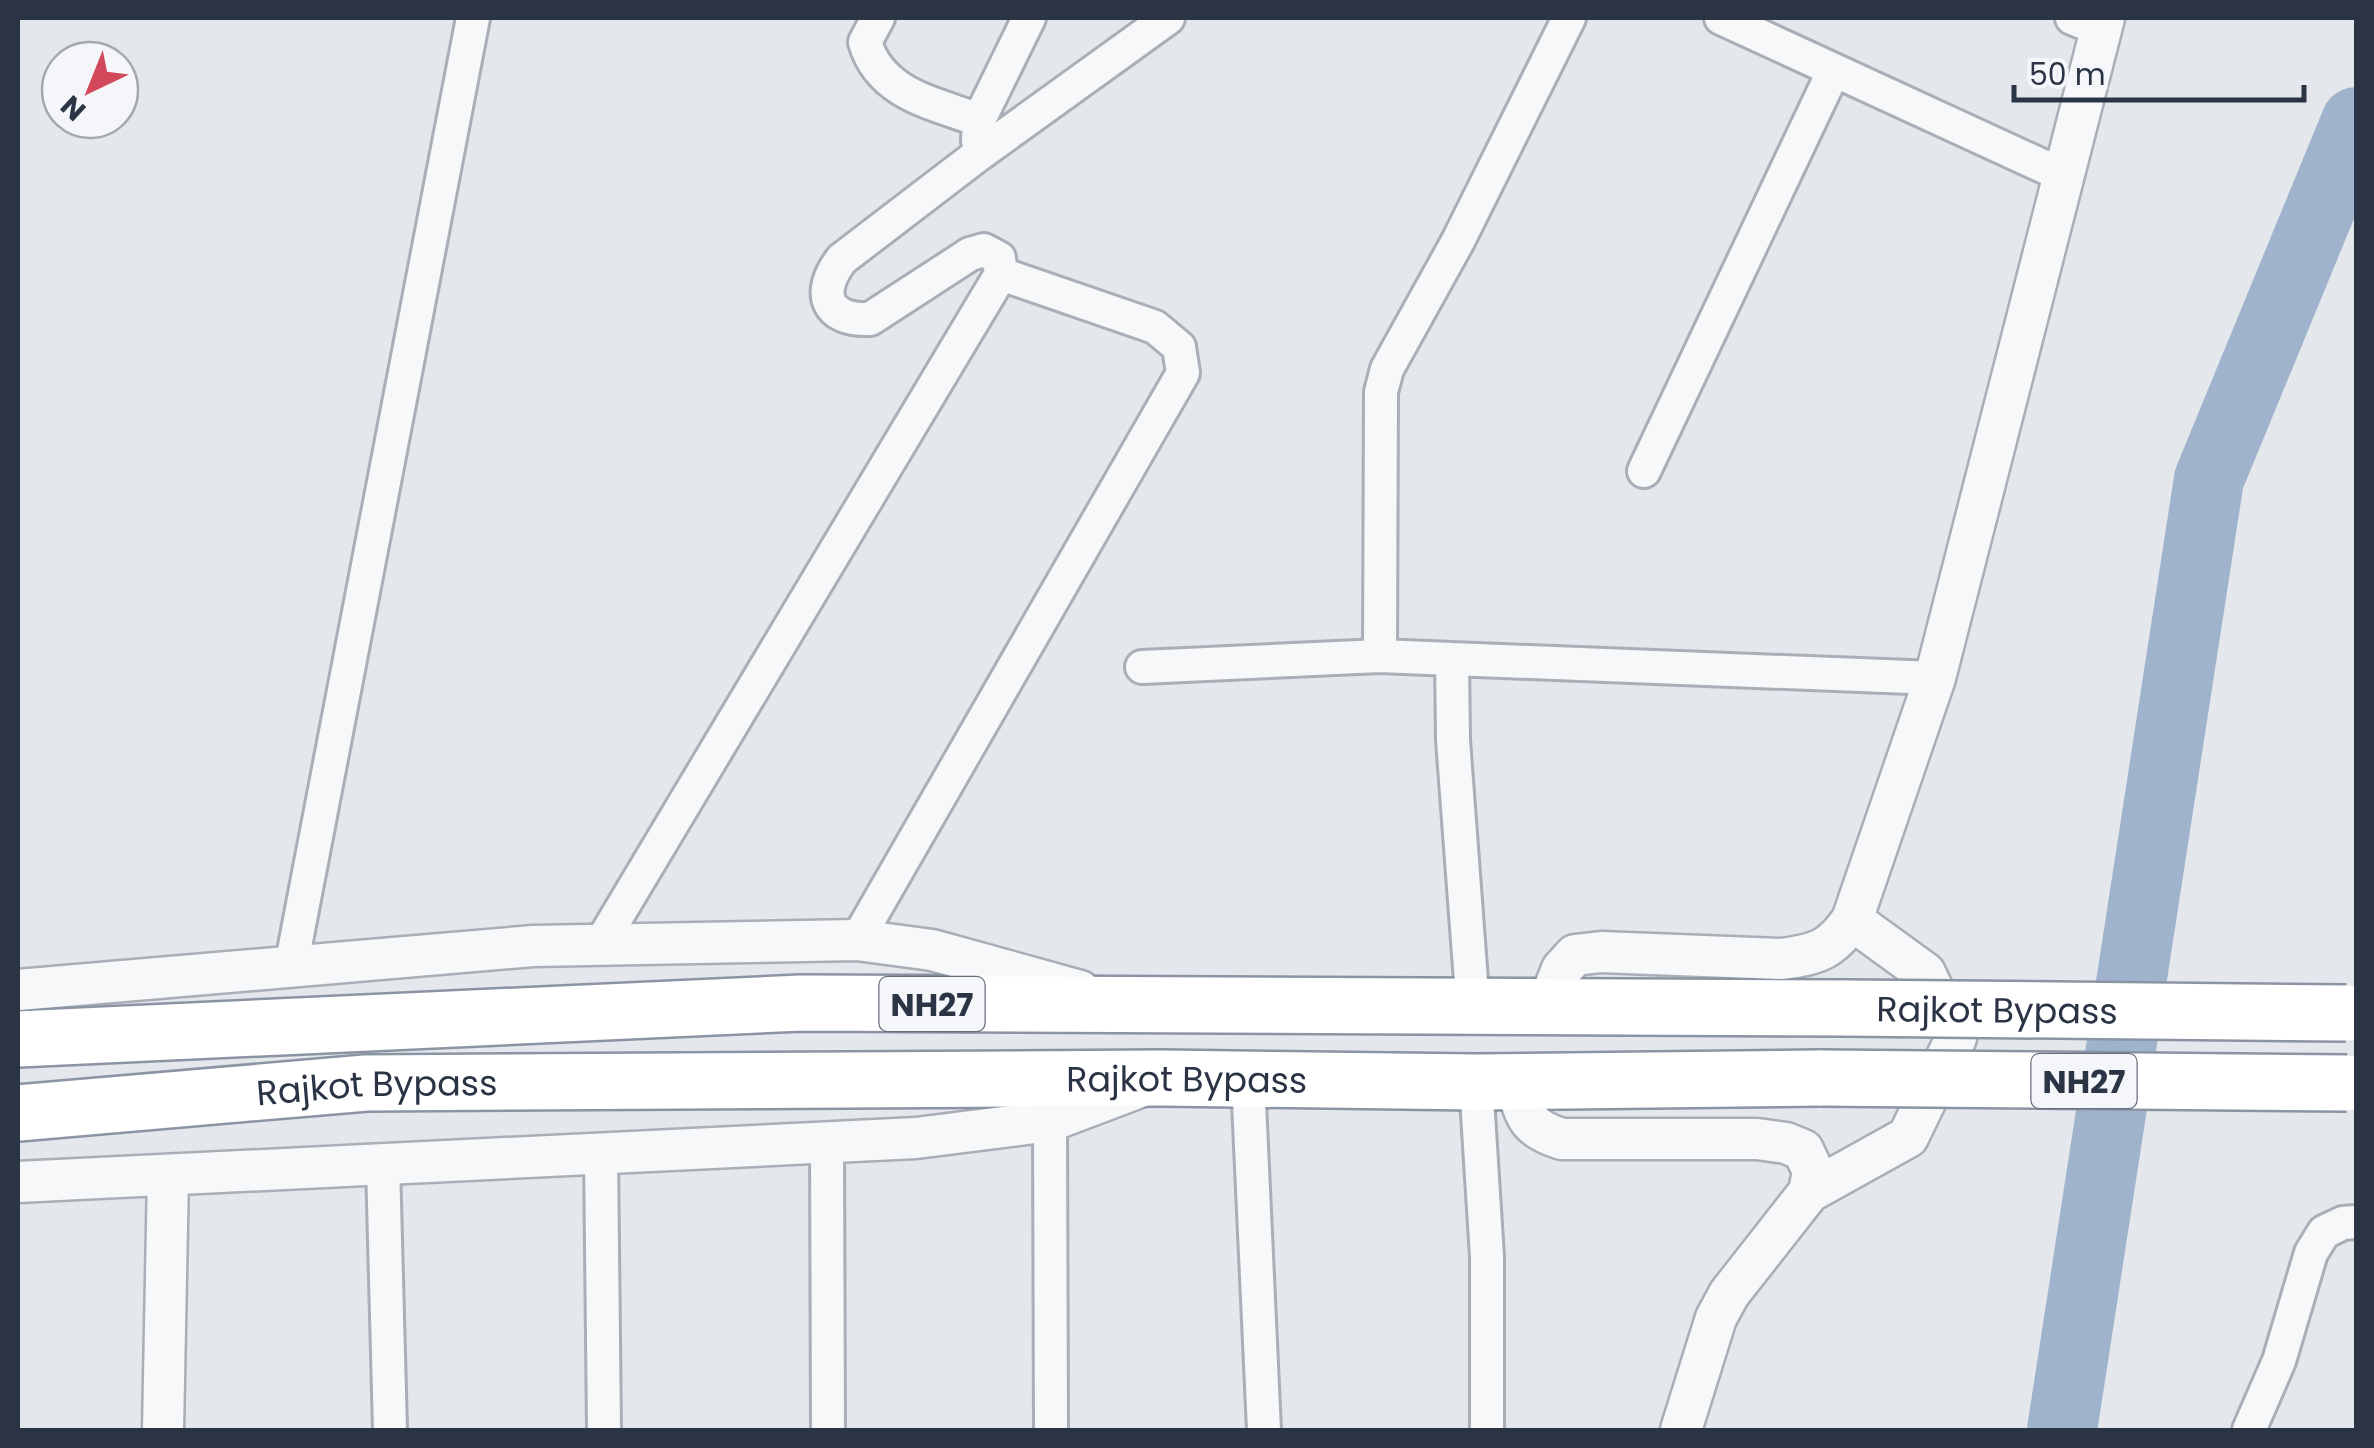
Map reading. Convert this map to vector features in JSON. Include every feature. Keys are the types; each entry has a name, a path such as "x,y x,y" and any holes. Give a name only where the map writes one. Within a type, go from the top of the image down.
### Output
{"highway":[{"name":"Rajkot Bypass","path":"18,1040 801,1003 2351,1013"},
{"name":"Rajkot Bypass","path":"18,1113 366,1083 1162,1078 2352,1083"}],"street":[{"path":"290,967 473,18"},
{"path":"878,18 866,42 872,63 904,93 979,120"},
{"path":"978,155 979,120 1029,18"},
{"path":"601,943 1000,274 999,258 984,250 970,254 870,319 854,320 837,311 826,292 828,277 842,259 978,155 1168,18"},
{"path":"1380,656 1380,392 1387,368 1458,241 1569,18"},
{"path":"1722,18 2062,176"},
{"path":"1547,1007 1562,969 1575,955 1601,952 1782,959 1812,955 1836,943 1852,920 1935,678 2062,176 2092,22"},
{"path":"1644,471 1834,70"},
{"path":"857,940 1183,373 1179,348 1155,327 1000,274"},
{"path":"1142,667 1380,656 1935,678"},
{"path":"1452,659 1453,740 1472,1008"},
{"path":"1681,1430 1716,1318 1729,1294 1809,1192 1908,1137 1956,1038 1925,974 1852,920"},
{"path":"18,990 601,943 857,940 932,950 1131,1006"},
{"path":"18,1182 916,1138 1050,1121 1162,1078"},
{"path":"1248,1080 1264,1430"},
{"path":"1496,1082 1540,1132 1562,1139 1757,1139 1786,1143 1803,1150 1813,1172 1809,1192"},
{"path":"1487,1430 1487,1257 1496,1082"},
{"path":"1050,1121 1051,1430"},
{"path":"827,1142 828,1430"},
{"path":"602,1152 604,1430"},
{"path":"384,1164 390,1430"},
{"path":"163,1430 168,1174"},
{"path":"2249,1430 2279,1361 2311,1253 2324,1232 2356,1222"}],"waterway":[{"path":"2062,1430 2209,479 2356,122"}]}
